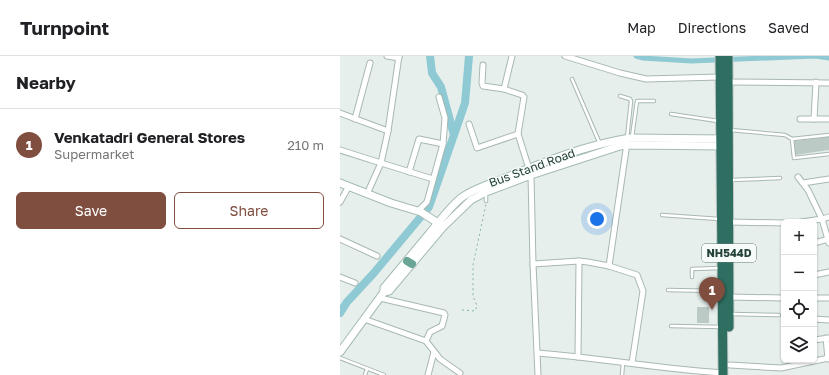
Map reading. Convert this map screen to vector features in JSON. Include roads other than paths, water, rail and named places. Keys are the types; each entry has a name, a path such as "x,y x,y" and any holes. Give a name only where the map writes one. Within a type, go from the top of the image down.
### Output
{"highway":[{"name":"NH544D","path":"720,56 724,75 726,294 723,328 726,374"},
{"name":"NH544D","path":"726,374 730,365 729,314 722,268 728,180 725,140 720,121 724,75 728,56"}],"street":[{"path":"367,194 380,163 388,131 399,57 387,56"},
{"path":"504,89 512,56"},
{"path":"565,56 620,73 646,79 724,75 829,83"},
{"path":"355,119 370,63"},
{"path":"483,65 483,86 504,89 524,97 518,134 530,172 538,375"},
{"path":"814,119 816,82"},
{"path":"422,213 427,202 443,144 445,118 439,96"},
{"path":"340,113 388,131"},
{"path":"800,119 829,119"},
{"path":"469,124 477,148 518,134"},
{"path":"409,172 419,139 443,144"},
{"path":"609,266 628,140"},
{"name":"Bus Stand Road","path":"340,352 382,295 384,288 409,263 460,199 472,191 485,189 600,144 628,140 725,140"},
{"name":"Bus Stand Road","path":"530,172 615,147 628,140"},
{"path":"340,150 433,179"},
{"path":"798,176 808,190 822,219 829,240 817,242"},
{"path":"803,183 829,179"},
{"path":"340,184 422,213 440,225"},
{"path":"340,202 349,186"},
{"path":"817,220 829,217"},
{"path":"725,221 781,223"},
{"path":"340,239 377,256"},
{"path":"533,264 579,261 609,266 637,275 643,292 632,363"},
{"path":"578,357 579,261"},
{"path":"817,274 829,272"},
{"path":"340,277 355,283"},
{"path":"726,294 781,298"},
{"path":"382,295 444,313 445,315 441,327 430,332 426,341"},
{"path":"817,298 829,298"},
{"path":"364,319 426,341 440,359 460,373"},
{"path":"817,319 829,320"},
{"path":"730,365 781,368 828,359 827,338 817,340"},
{"path":"428,375 434,352"},
{"path":"538,353 632,363 681,371 726,374"}],"lane":[{"path":"572,79 600,144"},
{"path":"620,96 630,99 631,101 628,140"},
{"path":"628,140 637,101 654,101"},
{"path":"671,114 720,121"},
{"path":"725,140 785,135 792,139 829,135"},
{"path":"792,139 794,158 829,154"},
{"path":"728,180 780,178"},
{"path":"485,189 486,201"},
{"path":"662,215 725,221"},
{"path":"692,277 692,269 722,268"},
{"path":"668,290 726,294"},
{"path":"729,314 779,315"},
{"path":"672,326 723,328"},
{"path":"340,358 384,375"},
{"path":"622,375 623,362"},
{"path":"365,375 367,369"}],"waterway":[{"path":"340,313 347,302 373,274 429,207 454,135 441,87 432,73 430,56"},
{"path":"454,135 465,103 469,56"},
{"path":"636,56 643,58 691,61 815,56 829,58"}],"place":[{"name":"Venkatadri General Stores","path":"712,310"}]}
